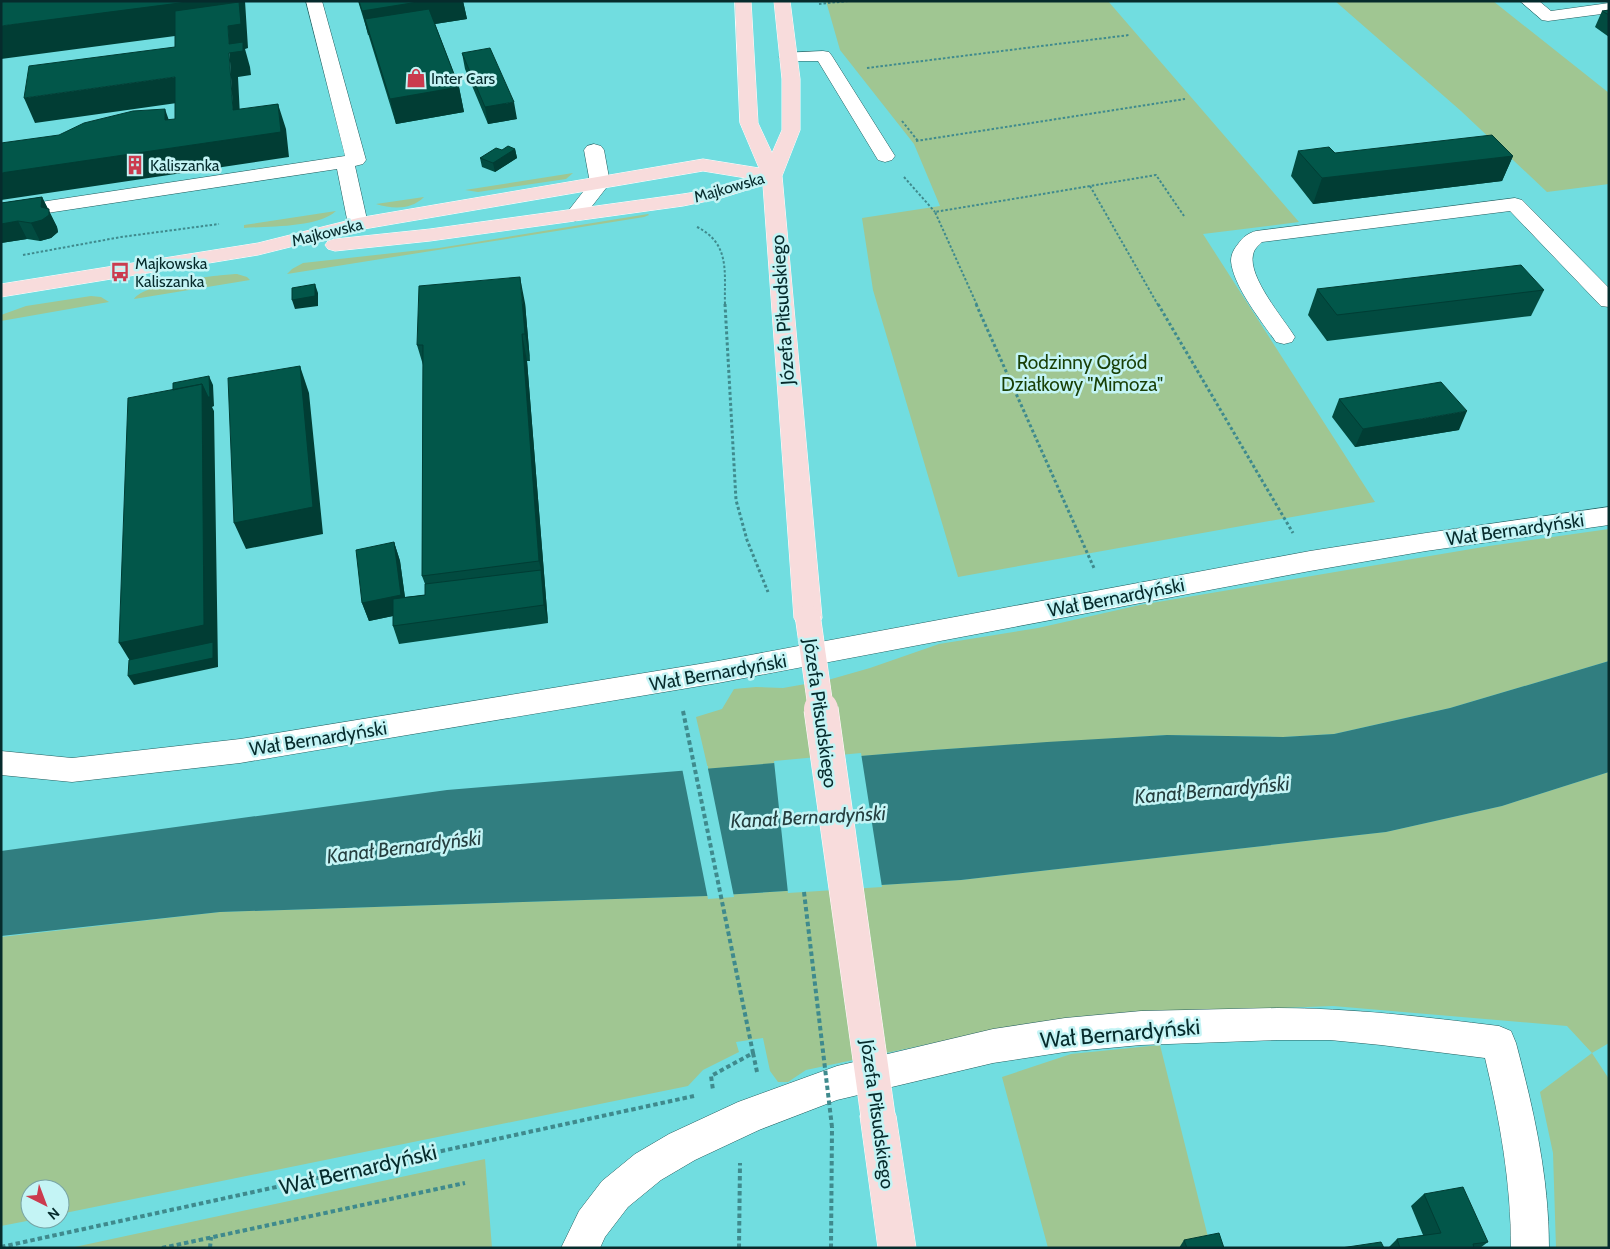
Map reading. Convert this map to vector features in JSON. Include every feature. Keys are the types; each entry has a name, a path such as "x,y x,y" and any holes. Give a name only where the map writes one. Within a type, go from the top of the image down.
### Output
{"main road":[{"name":"Józefa Piłsudskiego","path":"743,1 749,123 772,176 808,618 897,1248"},
{"name":"Józefa Piłsudskiego","path":"772,176 791,130 788,57 782,1"},
{"name":"Majkowska","path":"1,291 258,249 358,224 703,165 772,176"},
{"name":"Majkowska","path":"258,249 361,242 575,215 711,195 772,176"}],"street":[{"path":"1,214 356,160 314,1"},
{"path":"1528,1 1548,16 1609,8"},
{"path":"788,57 823,56 882,151"},
{"path":"575,215 600,183 594,150"},
{"path":"345,162 358,224"},
{"path":"1284,337 1246,277 1241,265 1242,255 1247,246 1256,237 1515,204 1609,300"},
{"name":"Wał Bernardyński","path":"1,763 72,770 240,751 709,674 1310,561 1426,542 1609,516"},
{"name":"Wał Bernardyński","path":"580,1248 592,1224 615,1194 648,1167 682,1147 751,1115 837,1083 992,1046 1065,1035 1142,1028 1330,1024 1381,1028 1498,1043 1519,1124 1527,1171 1530,1248"}],"path":[{"path":"819,4 848,1"},
{"path":"860,68 1129,35"},
{"path":"1108,598 1040,450 992,337 935,212 882,151 918,140 1185,99"},
{"path":"900,119 918,140"},
{"path":"935,212 1156,175 1184,216"},
{"path":"1090,186 1310,561"},
{"path":"694,226 715,238 721,246 723,254 736,508 741,526 769,594"},
{"path":"685,718 758,1075"},
{"path":"714,1092 711,1076 753,1053"},
{"name":"Wał Bernardyński","path":"1,1247 202,1204 578,1119 723,1090"},
{"path":"831,1248 832,1127"},
{"path":"162,1248 464,1183"},
{"path":"210,1248 211,1237"}],"green space":[{"name":"Rodzinny Ogród Działkowy \"Mimoza\"","path":"826,1 1108,1 1299,222 1203,234 1375,502 958,577 873,290 862,218 940,206 914,144 840,50"},
{"path":"1335,1 1493,1 1609,93 1609,184 1547,192 1461,111"},
{"path":"573,173 566,179 478,192 465,190"},
{"path":"424,197 413,204 402,207 376,204"},
{"path":"336,211 328,217 317,221 244,228 244,225"},
{"path":"648,214 644,217 287,274 303,263 439,248"},
{"path":"237,274 250,280 134,299 141,293 166,284"},
{"path":"91,296 101,297 109,302 1,321 1,315 26,306"},
{"path":"1609,529 1609,661 1450,708 1334,734 1283,737 1167,735 933,750 708,769 696,717 722,709 734,689 756,687 783,688 828,680 870,668 939,644 1038,628 1140,605 1489,546"},
{"path":"1609,772 1609,1043 1592,1053 1567,1026 1333,1006 1140,1014 990,1031 806,1070 788,1082 778,1082 770,1071 763,1038 736,1042 739,1052 703,1070 688,1086 70,1212 70,1179 20,1179 20,1222 1,1226 1,937 220,912 707,896 961,880 1386,832 1502,806"},
{"path":"1160,1045 1210,1245 1194,1248 1048,1248 1002,1077 1071,1054"},
{"path":"1592,1053 1609,1079 1609,1248 1556,1248 1553,1153 1540,1092"},
{"path":"485,1159 492,1248 70,1248"}],"water":[{"name":"Kanał Bernardyński","path":"1609,661 1609,772 1502,806 1386,832 961,880 707,896 220,912 1,936 1,851 447,790 1047,742 1167,735 1283,737 1334,734 1450,708"}],"pier":[{"path":"861,753 882,887 788,893 774,761"},
{"path":"708,766 734,897 708,899 682,768"}],"building":[{"path":"1,1 195,1 1,26"},
{"path":"359,1 424,1 362,11"},
{"path":"239,2 241,24 228,26 229,44 243,42 243,51 229,53 233,110 278,104 281,132 1,173 1,143 59,135 84,123 133,111 165,109 165,120 175,119 175,77 24,98 29,66 175,47 175,11"},
{"name":"Inter Cars","path":"429,9 459,87 390,99 365,19"},
{"path":"1609,10 1609,15 1602,11"},
{"path":"490,48 514,102 485,107 462,53"},
{"path":"1492,135 1513,156 1322,178 1298,151 1329,147 1335,153"},
{"path":"508,146 515,149 493,163 480,158 496,148 502,150"},
{"path":"42,197 41,207 49,209 49,215 42,220 31,223 18,221 1,224 1,203"},
{"path":"1521,265 1544,290 1337,315 1317,289"},
{"path":"520,277 525,334 522,334 539,561 422,576 423,345 417,345 419,286"},
{"path":"315,284 315,296 292,300 292,288"},
{"path":"300,366 313,507 234,523 228,378"},
{"path":"209,376 210,397 208,397 202,384 173,390 173,383"},
{"path":"1441,382 1467,411 1363,429 1339,399"},
{"path":"202,384 204,625 119,643 128,398"},
{"path":"394,542 401,595 362,603 356,550"},
{"path":"541,570 544,605 393,626 393,599 425,595 425,584"},
{"path":"213,642 213,658 128,676 129,660"},
{"path":"1463,1187 1488,1242 1473,1244 1474,1248 1400,1248 1397,1239 1441,1233 1424,1194"},
{"path":"1219,1233 1224,1248 1187,1248 1184,1240"},
{"path":"1381,1242 1384,1248 1341,1248"}],"place":[{"name":"Inter Cars","path":"416,78"},
{"name":"Kaliszanka","path":"135,165"},
{"name":"Majkowska Kaliszanka","path":"120,272"}]}
